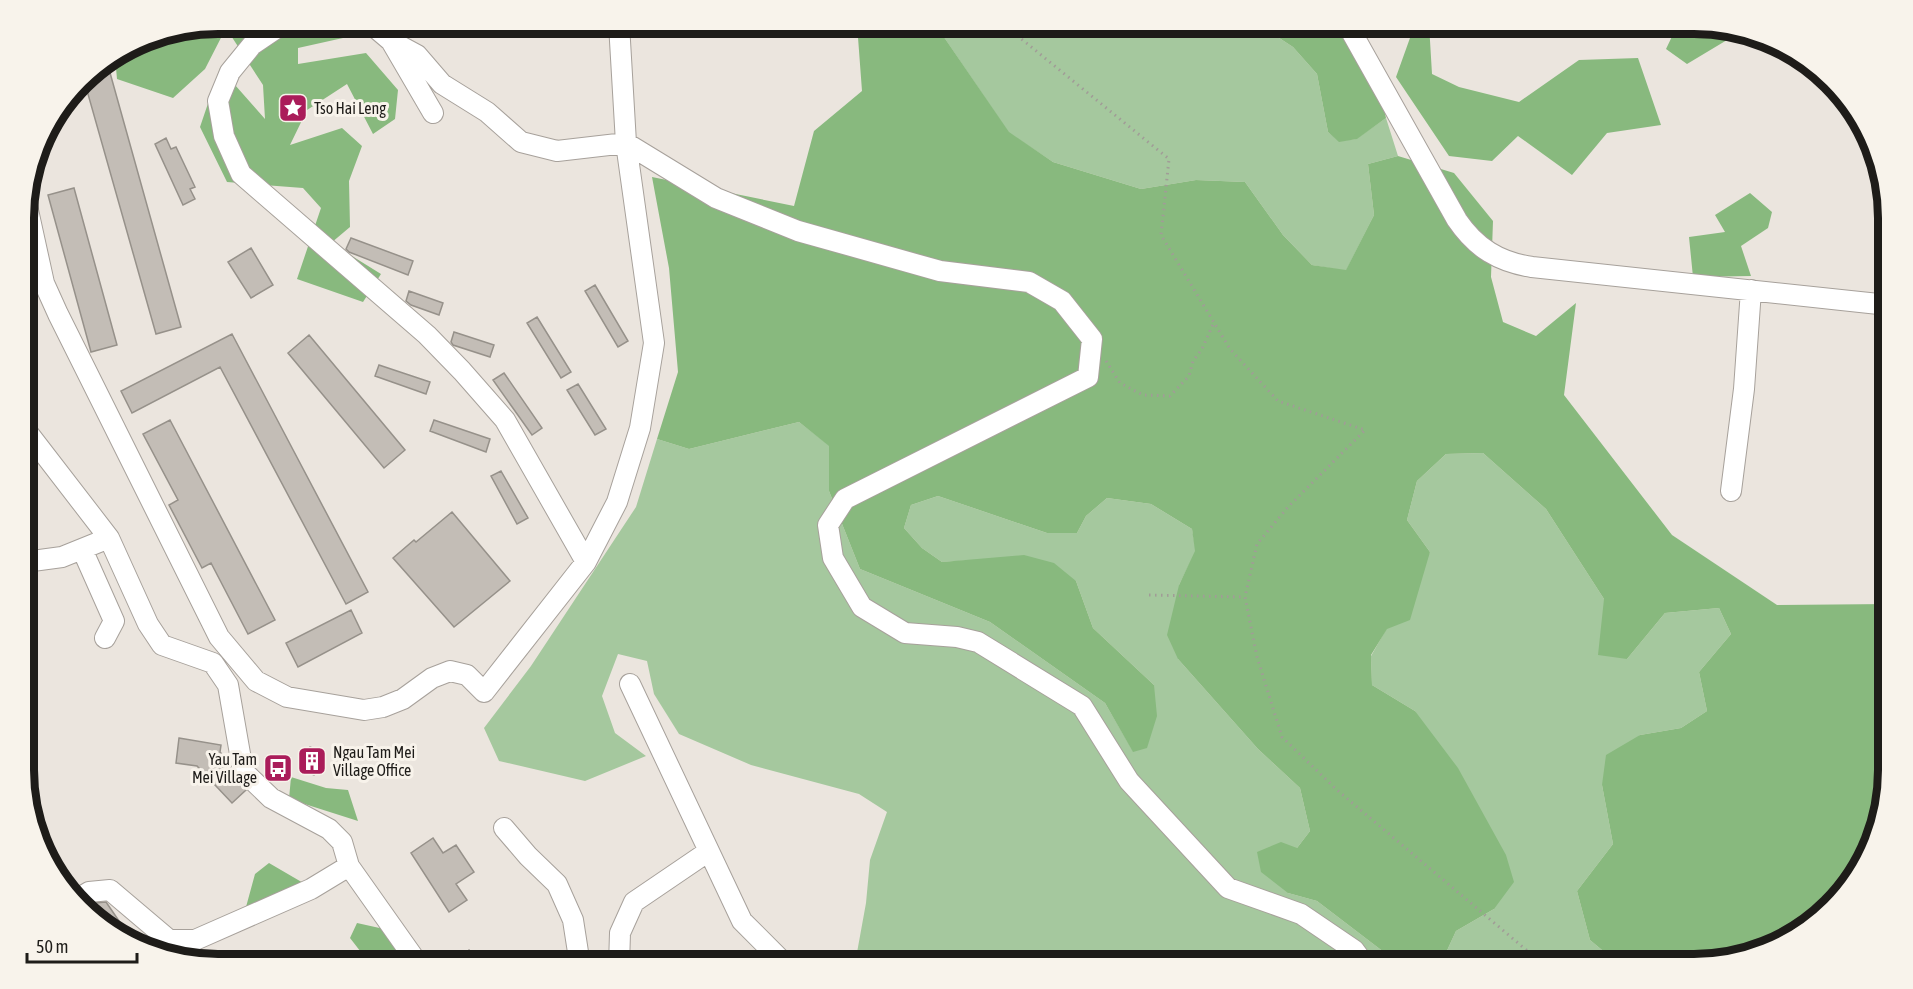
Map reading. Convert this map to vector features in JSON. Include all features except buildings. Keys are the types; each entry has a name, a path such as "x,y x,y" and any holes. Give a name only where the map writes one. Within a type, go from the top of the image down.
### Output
{"street":[{"path":"268,34 252,45 230,72 218,101 224,136 241,174 427,335 462,371 505,420 586,562"},
{"path":"383,34 417,55 442,84 487,112 521,142 557,151 626,143 716,198 798,231 940,271 1029,282 1062,301 1092,339 1088,377 845,499 828,525 833,558 862,607 905,633 957,637 978,642 1082,706 1129,781 1228,888 1301,914 1357,954"},
{"path":"35,242 44,283 58,314 219,637 256,681 286,697 364,710 383,707 402,699 432,678 450,671 467,675 484,692 586,562 617,502 640,428 654,343 626,143 621,34"},
{"path":"1353,34 1457,220 1470,238 1482,249 1506,261 1524,266 1878,304"},
{"path":"391,41 433,113"},
{"path":"1731,490 1744,389 1751,290"},
{"path":"35,441 109,538 148,624 162,645 213,663 228,685 243,771 271,798 329,829 342,842 349,866 412,955"},
{"path":"34,561 62,557 109,538"},
{"path":"82,549 114,621 105,638"},
{"path":"630,684 742,921 776,955"},
{"path":"504,828 557,885 573,920 578,955"},
{"path":"619,955 620,933 634,902 709,850"},
{"path":"83,895 89,892 110,890 166,946 195,940 311,889 349,866"}],"path":[{"path":"1015,34 1169,159 1161,235 1230,349 1278,401 1365,430 1288,507 1257,544 1245,597 1257,657 1282,737 1337,790 1531,954"},
{"path":"1092,339 1120,382 1143,395 1170,396 1189,376 1193,361 1214,322"},
{"path":"1149,595 1245,597"}],"green space":[{"path":"223,34 205,69 173,98 117,79 116,66 137,53 183,38"},
{"path":"230,34 356,34 298,48 298,64 366,53 398,90 395,119 373,134 347,84 307,110 290,145 342,128 362,146 349,181 350,227 331,243 381,274 363,302 297,279 321,208 303,188 227,182 200,127 220,68 265,119 263,85"},
{"path":"858,34 942,34 1009,132 1053,162 1141,189 1196,180 1245,182 1283,235 1312,265 1346,270 1374,215 1368,164 1398,156 1454,173 1493,221 1491,277 1503,322 1536,336 1576,303 1564,395 1672,535 1777,605 1878,604 1877,795 1869,830 1860,852 1833,892 1816,909 1776,936 1730,951 1707,954 1607,954 1590,940 1577,891 1613,844 1602,785 1606,755 1640,735 1681,728 1707,711 1699,672 1731,634 1719,608 1665,613 1627,659 1598,655 1604,599 1546,509 1483,453 1446,454 1417,481 1407,520 1430,552 1410,620 1387,629 1371,655 1372,685 1415,711 1458,768 1506,855 1514,882 1494,909 1456,931 1445,954 1387,954 1317,901 1288,893 1261,872 1257,852 1281,842 1297,848 1310,831 1300,788 1258,749 1178,659 1167,635 1179,585 1195,551 1192,529 1151,504 1107,498 1086,516 1077,533 1047,533 938,496 911,505 904,528 922,548 942,562 1024,555 1054,563 1076,581 1093,628 1154,685 1157,716 1147,748 1133,752 1105,703 990,622 860,569 829,491 829,446 799,422 689,449 657,439 678,372 669,268 652,177 794,206 814,131 862,91"},
{"path":"942,34 1273,34 1293,47 1317,74 1328,132 1339,141 1356,139 1386,118 1398,156 1368,164 1374,215 1346,271 1312,265 1283,235 1245,182 1196,180 1141,189 1053,162 1009,133"},
{"path":"1273,34 1346,34 1377,80 1386,118 1357,139 1339,142 1328,132 1317,74 1293,47"},
{"path":"1411,34 1430,34 1432,74 1459,87 1519,102 1579,60 1638,58 1661,125 1607,133 1572,175 1518,136 1492,161 1449,156 1396,77"},
{"path":"1673,34 1730,38 1687,64 1666,49"},
{"path":"1750,193 1772,212 1768,228 1741,246 1751,276 1693,277 1689,237 1725,232 1715,215"},
{"path":"799,422 830,446 829,491 860,569 990,622 1105,703 1133,751 1154,685 1093,628 1076,581 975,560 942,562 922,548 904,528 911,505 938,496 1047,533 1077,533 1086,516 1107,498 1151,504 1192,529 1196,551 1179,585 1178,659 1258,749 1300,788 1310,831 1297,848 1288,893 1317,901 1387,954 857,955 866,903 870,860 887,812 859,794 751,765 679,734 654,694 647,661 618,654 602,696 615,733 646,756 585,781 499,761 484,728 531,666 636,507 657,439 689,449"},
{"path":"1483,453 1546,509 1604,599 1627,659 1665,613 1719,608 1731,634 1699,672 1707,711 1681,728 1640,735 1602,785 1613,844 1577,891 1590,940 1607,954 1445,954 1456,931 1494,909 1415,711 1372,685 1371,656 1430,552 1407,520 1417,481 1446,454"},
{"path":"291,777 326,788 348,790 358,821 289,799"},
{"path":"269,863 305,884 246,907 255,874"},
{"path":"357,923 384,929 413,955 363,955 350,938"}],"place":[{"name":"Tso Hai Leng","path":"293,108"},
{"name":"Ngau Tam Mei Village Office","path":"312,761"},
{"name":"Yau Tam Mei Village","path":"278,768"}]}
